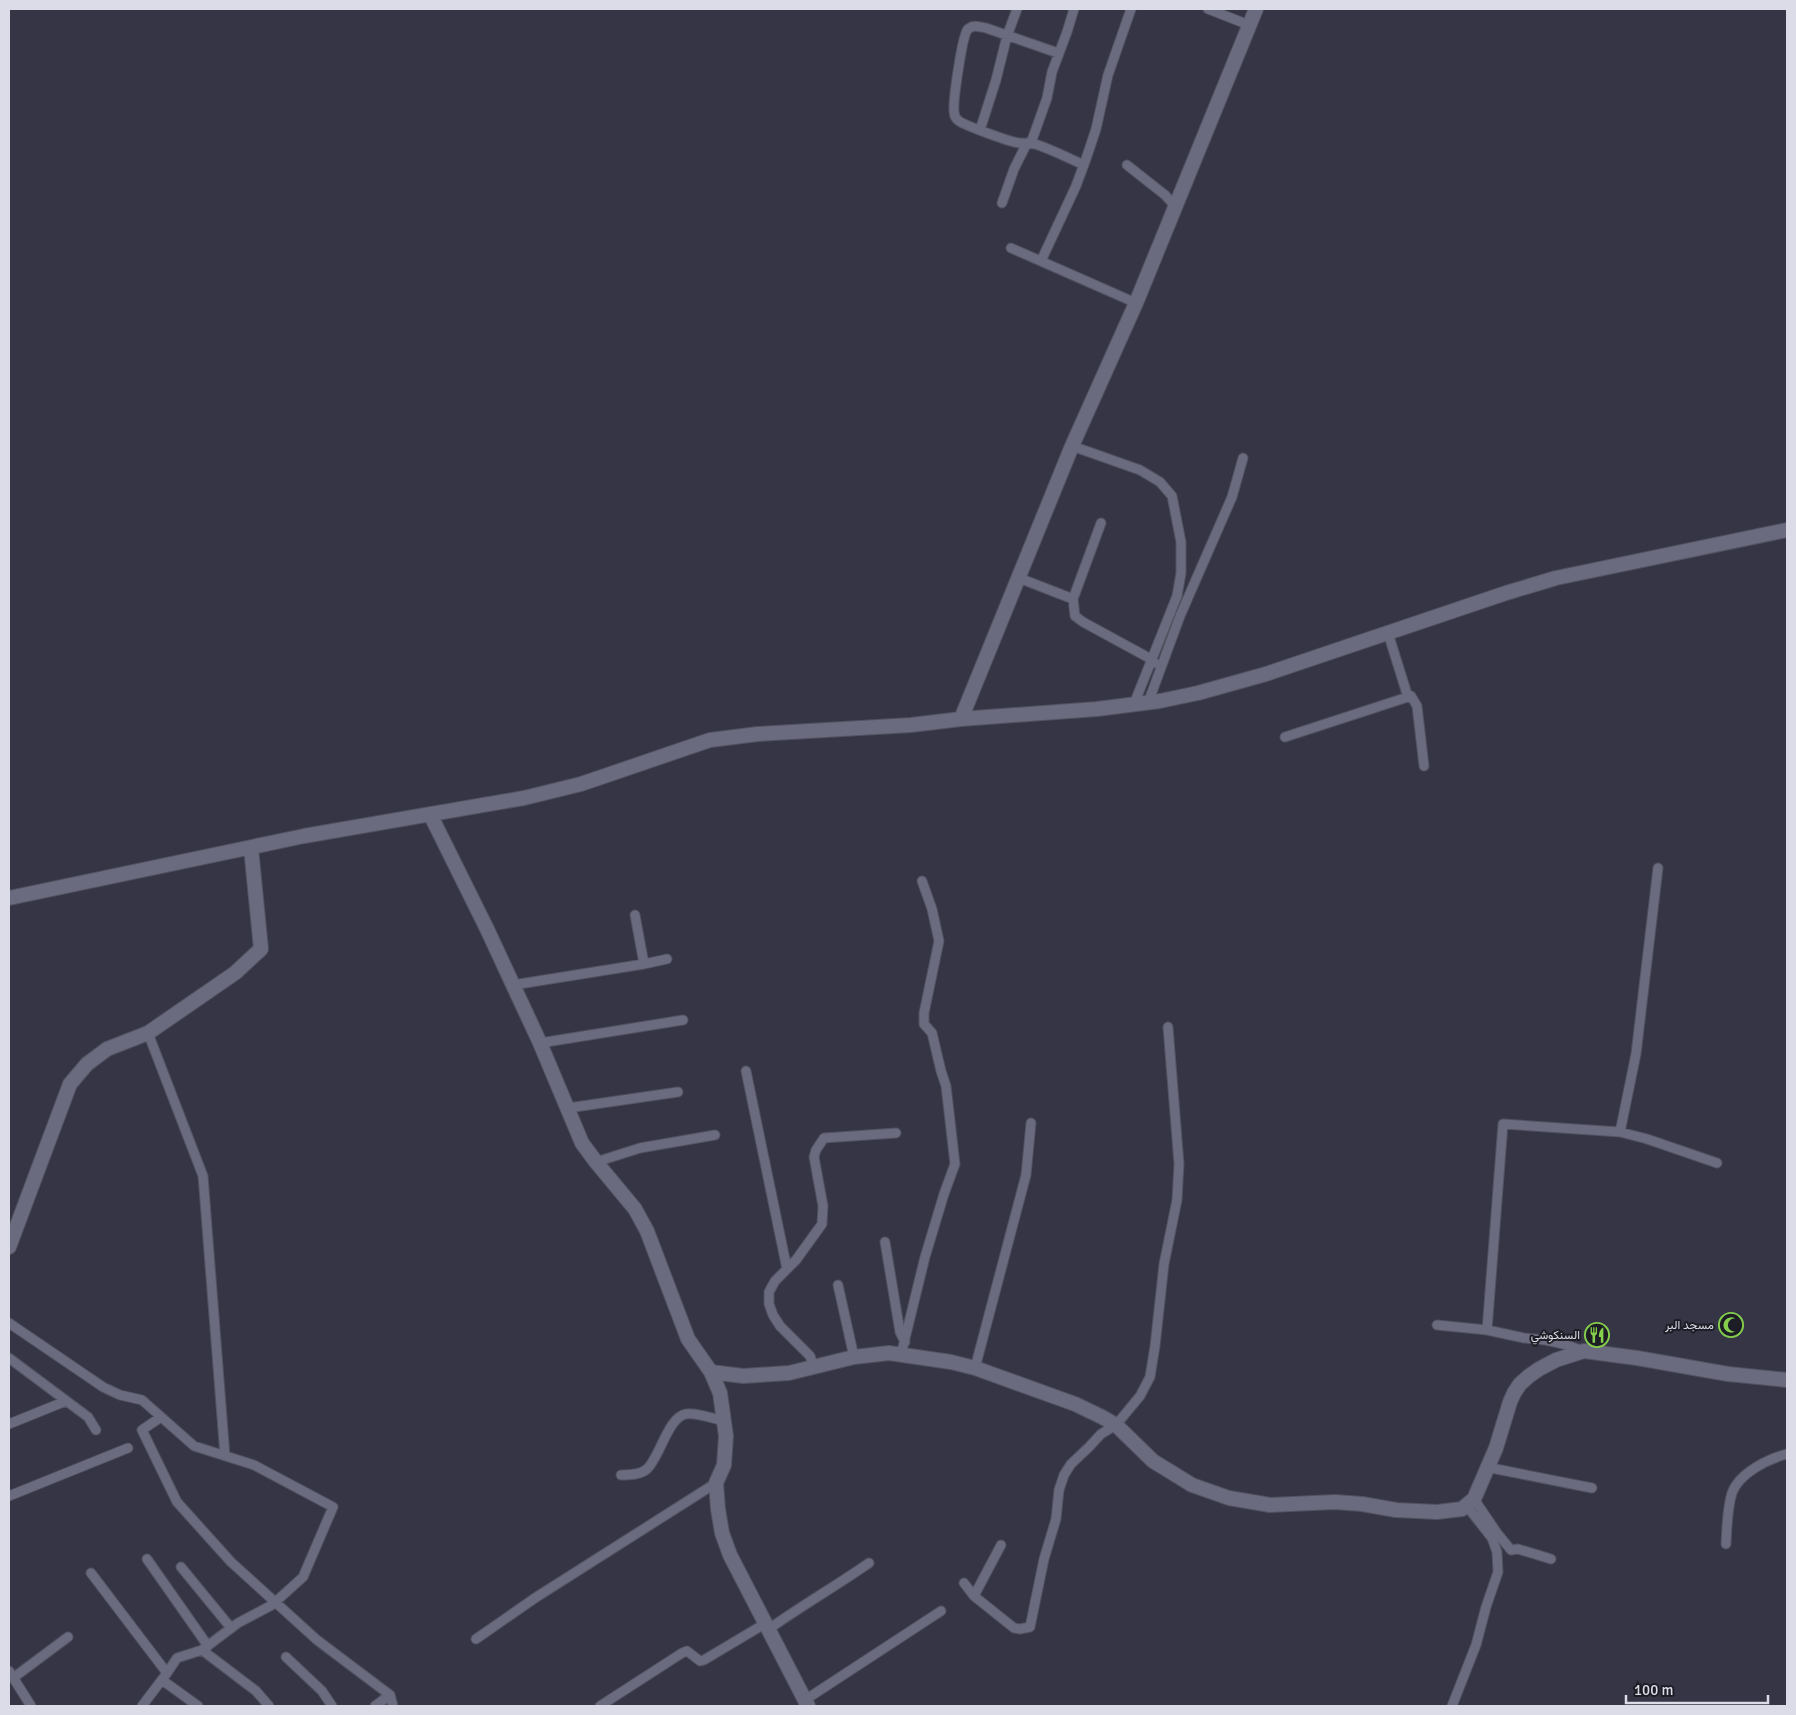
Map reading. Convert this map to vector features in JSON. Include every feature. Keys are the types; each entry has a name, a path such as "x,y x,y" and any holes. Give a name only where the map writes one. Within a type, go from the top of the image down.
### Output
{"street":[{"path":"980,130 996,80 1007,36 1017,9"},
{"path":"1002,203 1014,169 1029,143 1047,98 1052,72 1074,9"},
{"path":"1042,261 1084,165 1096,129 1108,75 1131,9"},
{"path":"1208,9 1249,25"},
{"path":"961,719 1072,446 1136,303 1256,9"},
{"path":"1058,53 977,26 969,28 965,35 953,110 959,122 1010,141 1029,143 1084,165"},
{"path":"1127,165 1166,195 1176,206"},
{"path":"1011,248 1136,303"},
{"path":"1072,446 1140,470 1160,482 1172,496 1181,542 1181,573 1178,596 1151,659 1141,704"},
{"path":"1141,704 1161,668 1180,616 1232,497 1243,458"},
{"path":"1101,523 1073,598 1075,616 1151,659 1161,668"},
{"path":"9,898 304,836 524,798 581,784 710,740 758,734 812,732 1097,709 1141,704 1198,693 1258,676 1556,578 1787,530"},
{"path":"1019,578 1073,598"},
{"path":"1388,633 1407,694 1411,696 1417,706 1424,766"},
{"path":"1285,737 1411,696"},
{"path":"430,814 462,877 540,1043 582,1143 635,1209 647,1231 676,1312 688,1339 711,1372 720,1393 724,1421 724,1465 716,1483 718,1509 725,1540 730,1555 807,1703 941,1611"},
{"path":"9,1247 70,1084 87,1064 107,1049 148,1032 235,973 262,949 251,848"},
{"path":"1620,1132 1636,1054 1658,868"},
{"path":"903,1348 925,1257 955,1164 946,1086 932,1033 924,1024 924,1013 939,940 932,909 922,881"},
{"path":"635,915 644,964"},
{"path":"513,985 667,959"},
{"path":"540,1043 683,1020"},
{"path":"964,1583 974,1596 1014,1628 1020,1629 1030,1626 1044,1559 1056,1519 1059,1490 1064,1475 1071,1464 1101,1434 1116,1425 1140,1396 1150,1377 1164,1264 1177,1200 1179,1164 1168,1027"},
{"path":"148,1032 203,1176 225,1456"},
{"path":"746,1071 786,1269"},
{"path":"568,1108 678,1092"},
{"path":"975,1368 1026,1174 1031,1123"},
{"path":"1487,1330 1503,1124 1620,1132 1647,1139 1717,1163"},
{"path":"814,1368 810,1356 792,1340 773,1315 769,1304 769,1292 775,1281 796,1260 822,1224 823,1206 814,1157 816,1150 824,1138 896,1133"},
{"path":"596,1162 640,1148 714,1135"},
{"path":"885,1242 903,1348"},
{"path":"838,1285 854,1357"},
{"path":"9,1323 103,1387 120,1395 142,1400 194,1446 254,1465 333,1507 303,1577 275,1602 232,1628 205,1648 177,1658 142,1706"},
{"path":"1437,1325 1487,1330 1563,1344 1584,1351 1638,1358 1728,1374 1787,1380"},
{"path":"711,1372 743,1376 789,1373 854,1357 889,1353 903,1348 975,1368 1075,1404 1116,1425 1153,1461 1192,1485 1229,1498 1270,1505 1335,1502 1362,1504 1396,1510 1437,1512 1455,1510 1470,1502 1480,1488 1486,1467 1496,1448 1510,1402 1520,1384 1539,1369 1556,1360 1584,1351"},
{"path":"9,1358 88,1417 96,1430"},
{"path":"9,1424 66,1401"},
{"path":"621,1476 638,1474 646,1470 653,1461 672,1425 680,1416 687,1413 724,1421"},
{"path":"161,1417 142,1430 177,1502 231,1562 317,1640 390,1695 393,1706"},
{"path":"9,1496 128,1448"},
{"path":"1726,1544 1730,1500 1734,1488 1759,1464 1787,1454"},
{"path":"1486,1467 1592,1488"},
{"path":"476,1639 535,1598 716,1483"},
{"path":"1470,1502 1511,1550 1518,1549 1551,1559"},
{"path":"1452,1706 1476,1645 1486,1606 1498,1572 1497,1552 1492,1538 1470,1502"},
{"path":"974,1596 1001,1545"},
{"path":"147,1559 205,1648 256,1691 269,1706"},
{"path":"600,1706 682,1653 687,1651 700,1661 704,1660 835,1587 869,1563"},
{"path":"181,1567 232,1628"},
{"path":"91,1573 165,1677 198,1706"},
{"path":"31,1706 11,1674 68,1637"},
{"path":"286,1657 322,1691 332,1706"},
{"path":"376,1706 390,1695"}],"place":[{"name":"مسجد البر","path":"1731,1325"},
{"name":"السنكوشي","path":"1597,1335"}]}
